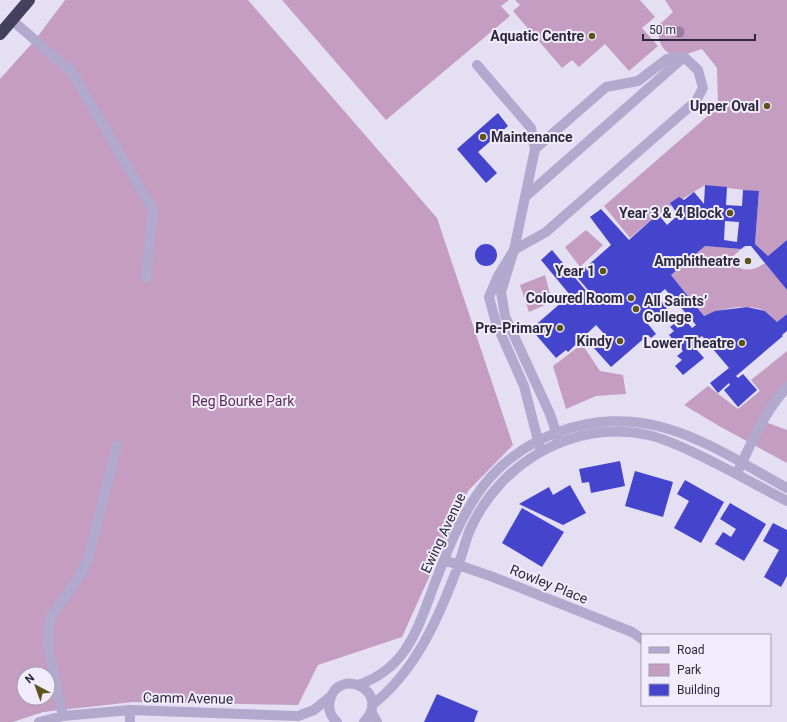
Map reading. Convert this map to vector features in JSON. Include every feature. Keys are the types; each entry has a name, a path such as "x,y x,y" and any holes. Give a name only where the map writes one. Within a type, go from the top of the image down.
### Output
{"highway":[{"path":"0,34 13,21 29,0"}],"street":[{"path":"13,21 72,72 153,210 146,278"},
{"path":"535,149 606,87 638,81 667,59 684,57 698,70 703,88 696,101 546,232 514,250 498,276 489,297 496,322 524,386 534,419 541,452"},
{"path":"525,197 684,57"},
{"path":"477,66 531,128 535,149 514,250 501,292 505,316 550,414 560,444"},
{"path":"737,474 760,424 773,403 787,387"},
{"name":"Ewing Avenue","path":"330,697 339,687 345,684 358,684 368,681 390,669 401,657 414,637 444,560 463,517 476,495 504,464 524,448 556,432 596,422 640,422 675,431 787,488"},
{"name":"Ewing Avenue","path":"364,722 372,708 400,678 425,644 458,566 469,532 483,505 513,470 530,457 577,437 599,433 626,432 648,435 672,442 787,501"},
{"path":"63,716 48,645 50,618 80,575 88,559 117,446"},
{"name":"Rowley Place","path":"444,560 493,577 632,632 641,638"},
{"path":"358,684 368,692 377,722"},
{"path":"330,697 330,712 337,722"},
{"name":"Camm Avenue","path":"39,722 63,716 130,710 257,713 298,716 314,710 330,697"},
{"path":"130,710 130,722"}],"green space":[{"name":"Reg Bourke Park","path":"65,0 248,0 437,218 513,445 468,491 402,637 318,665 298,705 133,702 43,712 13,722 0,722 0,79 35,40"},
{"path":"282,0 509,0 501,6 510,16 386,120"},
{"name":"Aquatic Centre","path":"515,0 640,0 655,17 642,28 658,46 629,71 605,44 579,67 572,60 562,68 513,11 520,5"},
{"path":"665,0 787,0 787,240 768,256 755,244 759,192 705,185 658,214 630,238 604,206 718,107 717,68 702,49 675,58 663,48 661,44 659,37 659,25 673,12"},
{"path":"586,230 603,245 580,267 565,247"},
{"path":"705,246 741,249 728,261 742,269 746,270 755,268 765,263 787,290 787,314 777,322 768,313 758,308 742,307 726,309 704,316 671,275"},
{"path":"545,275 552,302 529,312 520,285"},
{"path":"582,344 600,371 623,375 626,394 596,396 566,409 553,366"},
{"path":"787,351 787,382 760,420 787,430 787,463 684,405 708,386 738,409 760,391 751,380"}],"building":[{"name":"Maintenance","path":"498,113 508,126 478,152 497,173 486,183 457,149"},
{"path":"705,185 727,187 726,205 742,206 743,190 759,191 755,244 768,256 787,240 787,290 751,246 745,246 741,249 705,246 671,275 704,316 715,311 747,307 765,311 777,322 787,314 787,331 782,335 783,336 736,376 738,378 743,374 757,390 738,407 724,390 730,385 729,383 718,393 710,383 729,368 702,336 696,340 700,345 696,349 704,358 683,375 675,366 682,360 677,356 683,351 669,335 674,331 670,327 674,324 678,328 686,321 692,328 696,325 665,289 657,296 667,308 648,324 656,334 651,338 648,335 611,367 593,347 606,336 596,325 568,352 566,350 556,358 531,329 570,295 541,260 552,250 587,292 589,291 576,276 611,245 590,217 601,209 629,240 658,214 667,225 678,215 670,203 679,197 684,200 694,192 704,204","holes":["725,221 739,222 737,242 724,240"]},
{"path":"486,244 494,247 497,255 494,263 486,266 478,263 475,255 478,247"},
{"path":"620,461 625,486 591,493 589,482 582,483 579,469"},
{"path":"635,471 673,482 663,517 625,506"},
{"path":"685,480 724,502 701,543 674,528 689,501 677,494"},
{"path":"570,485 586,513 563,525 519,504 549,487 553,495"},
{"path":"730,503 766,524 744,561 715,544 723,532 731,537 736,529 720,519"},
{"path":"522,508 564,532 542,567 502,543"},
{"path":"773,523 787,530 787,576 781,587 764,577 779,550 763,541"},
{"path":"437,694 478,711 474,722 424,722"}],"place":[{"name":"Aquatic Centre","path":"592,36"},
{"name":"Upper Oval","path":"767,106"},
{"name":"Maintenance","path":"483,137"},
{"name":"Year 3 & 4 Block","path":"730,213"},
{"name":"Amphitheatre","path":"748,261"},
{"name":"Year 1","path":"603,271"},
{"name":"Coloured Room","path":"631,298"},
{"name":"All Saints’ College","path":"636,309"},
{"name":"Pre-Primary","path":"560,328"},
{"name":"Kindy","path":"620,341"},
{"name":"Lower Theatre","path":"742,343"}]}
